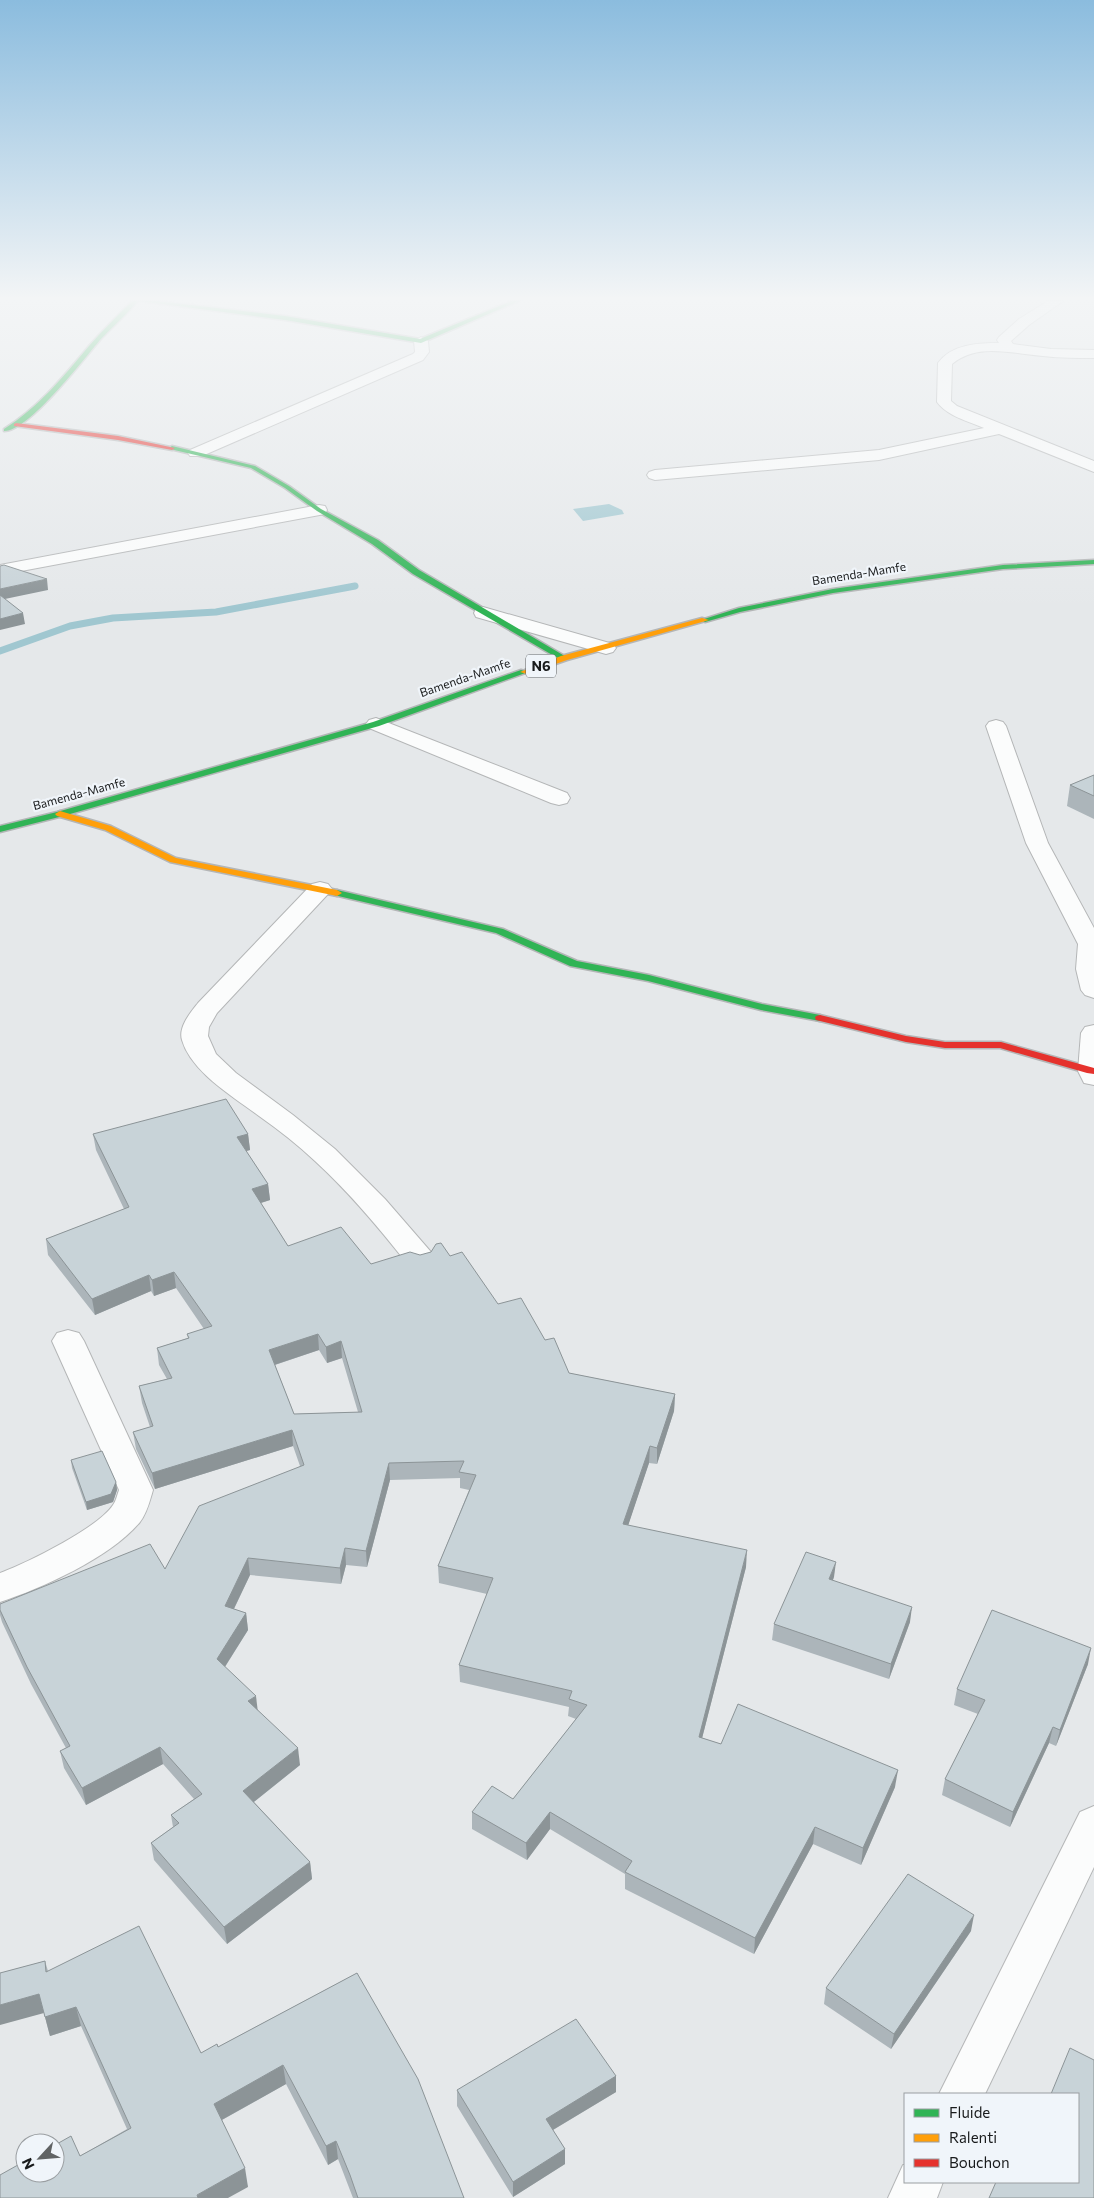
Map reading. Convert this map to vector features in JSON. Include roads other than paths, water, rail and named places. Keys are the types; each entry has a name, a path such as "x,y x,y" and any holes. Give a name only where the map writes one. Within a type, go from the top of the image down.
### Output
{"main road":[{"path":"0,433 16,425 40,404"},
{"path":"16,425 118,438 196,453 253,467 319,510 375,542 416,572 483,613 564,658"},
{"name":"Bamenda-Mamfe","path":"0,829 60,814 376,724 564,658 739,610 833,591 1003,566 1094,562"},
{"path":"60,814 108,828 173,860 320,889 499,931 574,964 658,980 761,1007 822,1018 906,1039 945,1045 1001,1045 1092,1074"}],"street":[{"path":"196,453 310,404"},
{"path":"946,404 952,409 1094,467"},
{"path":"655,475 879,455 921,448 999,429"},
{"path":"0,570 319,510"},
{"path":"483,613 606,648"},
{"path":"376,724 559,798"},
{"path":"996,726 1036,844 1090,944 1089,970 1094,990"},
{"path":"320,889 207,1008 196,1026 194,1038 199,1049 222,1076 324,1154 359,1186 420,1260"},
{"path":"1092,1074 1094,1033"},
{"path":"0,1588 43,1571 106,1533 128,1512 136,1490 68,1341"},
{"path":"962,2093 1094,1824"},
{"path":"912,2198 920,2183"}],"water":[{"path":"609,504 622,510 624,514 583,521 573,509"}],"waterway":[{"path":"0,651 70,626 113,618 216,612 355,586"}]}
